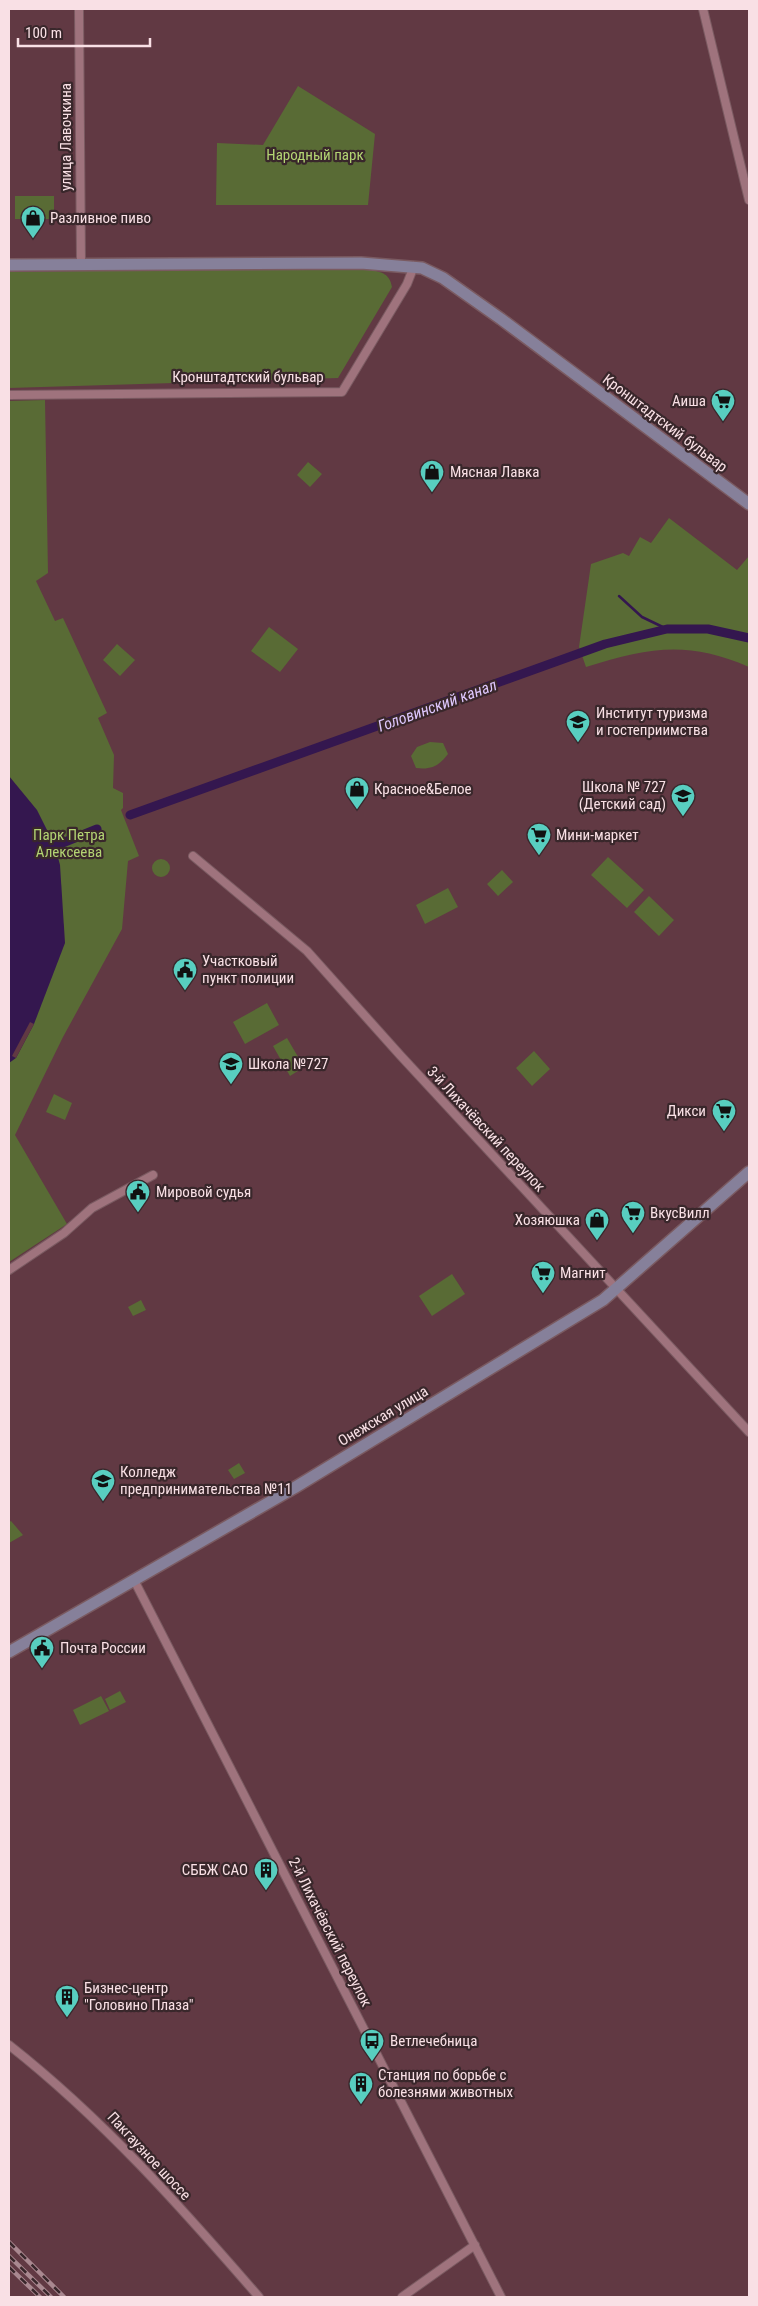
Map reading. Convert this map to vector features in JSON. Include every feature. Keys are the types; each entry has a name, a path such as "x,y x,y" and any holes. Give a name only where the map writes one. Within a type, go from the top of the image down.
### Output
{"main road":[{"name":"Кронштадтский бульвар","path":"9,265 361,263 414,266 443,278 494,314 749,504"},
{"name":"Онежская улица","path":"9,1652 294,1488 617,1290 749,1172"}],"street":[{"name":"улица Лавочкина","path":"79,9 81,264"},
{"path":"703,9 749,200"},
{"name":"Кронштадтский бульвар","path":"9,395 342,392 407,284 414,266"},
{"name":"3-й Лихачёвский переулок","path":"193,856 307,951 395,1050 749,1432"},
{"path":"9,1270 64,1233 92,1208 153,1175"},
{"name":"2-й Лихачёвский переулок","path":"134,1580 501,2297"},
{"name":"Пакгаузное шоссе","path":"9,2046 62,2088 115,2137 259,2297"},
{"path":"402,2297 474,2245"}],"green space":[{"name":"Народный парк","path":"298,86 375,134 368,205 216,205 217,143 263,145"},
{"path":"15,196 54,196 54,219 15,219"},
{"path":"371,270 385,274 392,287 338,378 9,388 9,272"},
{"name":"Парк Петра Алексеева","path":"45,400 48,573 36,581 55,621 63,618 107,713 98,718 114,755 113,788 123,793 123,808 121,810 139,856 128,861 122,929 63,1037 15,1135 67,1224 9,1262 9,401"},
{"path":"308,462 322,474 310,487 297,475"},
{"path":"669,518 737,570 749,556 749,667 706,653 668,650 629,655 586,667 579,647 591,564 623,553 629,556 640,537 651,543"},
{"path":"269,627 298,649 280,672 251,651"},
{"path":"117,644 135,660 120,676 103,660"},
{"path":"430,742 443,743 448,754 441,762 434,766 416,768 411,756 417,747"},
{"path":"608,857 644,890 627,908 591,875"},
{"path":"161,859 167,862 170,868 167,874 161,877 155,874 152,868 155,862"},
{"path":"502,870 513,882 498,896 487,884"},
{"path":"448,888 458,907 425,924 416,905"},
{"path":"649,896 674,920 659,936 634,912"},
{"path":"267,1003 279,1025 245,1044 233,1022"},
{"path":"287,1038 304,1067 290,1076 273,1046"},
{"path":"534,1051 550,1069 532,1086 516,1068"},
{"path":"54,1094 72,1103 65,1120 46,1112"},
{"path":"452,1274 465,1294 432,1316 419,1296"},
{"path":"141,1300 146,1310 133,1316 128,1307"},
{"path":"239,1463 245,1473 234,1479 228,1470"},
{"path":"11,1521 23,1535 9,1543 9,1522"},
{"path":"120,1691 126,1702 110,1710 105,1699"},
{"path":"101,1696 109,1711 80,1725 73,1710"}],"shaded area":[{"path":"9,776 37,810 55,846 60,865 65,943 34,1024 16,1058 9,1063"}],"pier":[{"path":"30,1022 34,1024 16,1058 12,1056"}],"waterway":[{"path":"619,596 642,617 667,629"},
{"name":"Головинский канал","path":"130,815 605,644 667,629 708,629 749,638"},
{"name":"Головинский канал","path":"47,855 55,846 97,829"}],"railway":[{"path":"9,2242 64,2297"},
{"path":"9,2256 51,2297"},
{"path":"9,2267 40,2297"}],"place":[{"name":"Разливное пиво","path":"33,239"},
{"name":"Аиша","path":"723,422"},
{"name":"Мясная Лавка","path":"432,493"},
{"name":"Институт туризма и гостеприимства","path":"578,743"},
{"name":"Красное&Белое","path":"357,810"},
{"name":"Школа № 727 (Детский сад)","path":"683,817"},
{"name":"Мини-маркет","path":"539,856"},
{"name":"Участковый пункт полиции","path":"185,991"},
{"name":"Школа №727","path":"231,1085"},
{"name":"Дикси","path":"724,1132"},
{"name":"Мировой судья","path":"138,1213"},
{"name":"ВкусВилл","path":"633,1234"},
{"name":"Хозяюшка","path":"597,1241"},
{"name":"Магнит","path":"543,1294"},
{"name":"Колледж предпринимательства №11","path":"103,1502"},
{"name":"Почта России","path":"42,1669"},
{"name":"СББЖ САО","path":"266,1891"},
{"name":"Бизнес-центр \"Головино Плаза\"","path":"67,2018"},
{"name":"Ветлечебница","path":"372,2062"},
{"name":"Станция по борьбе с болезнями животных","path":"361,2105"}]}
